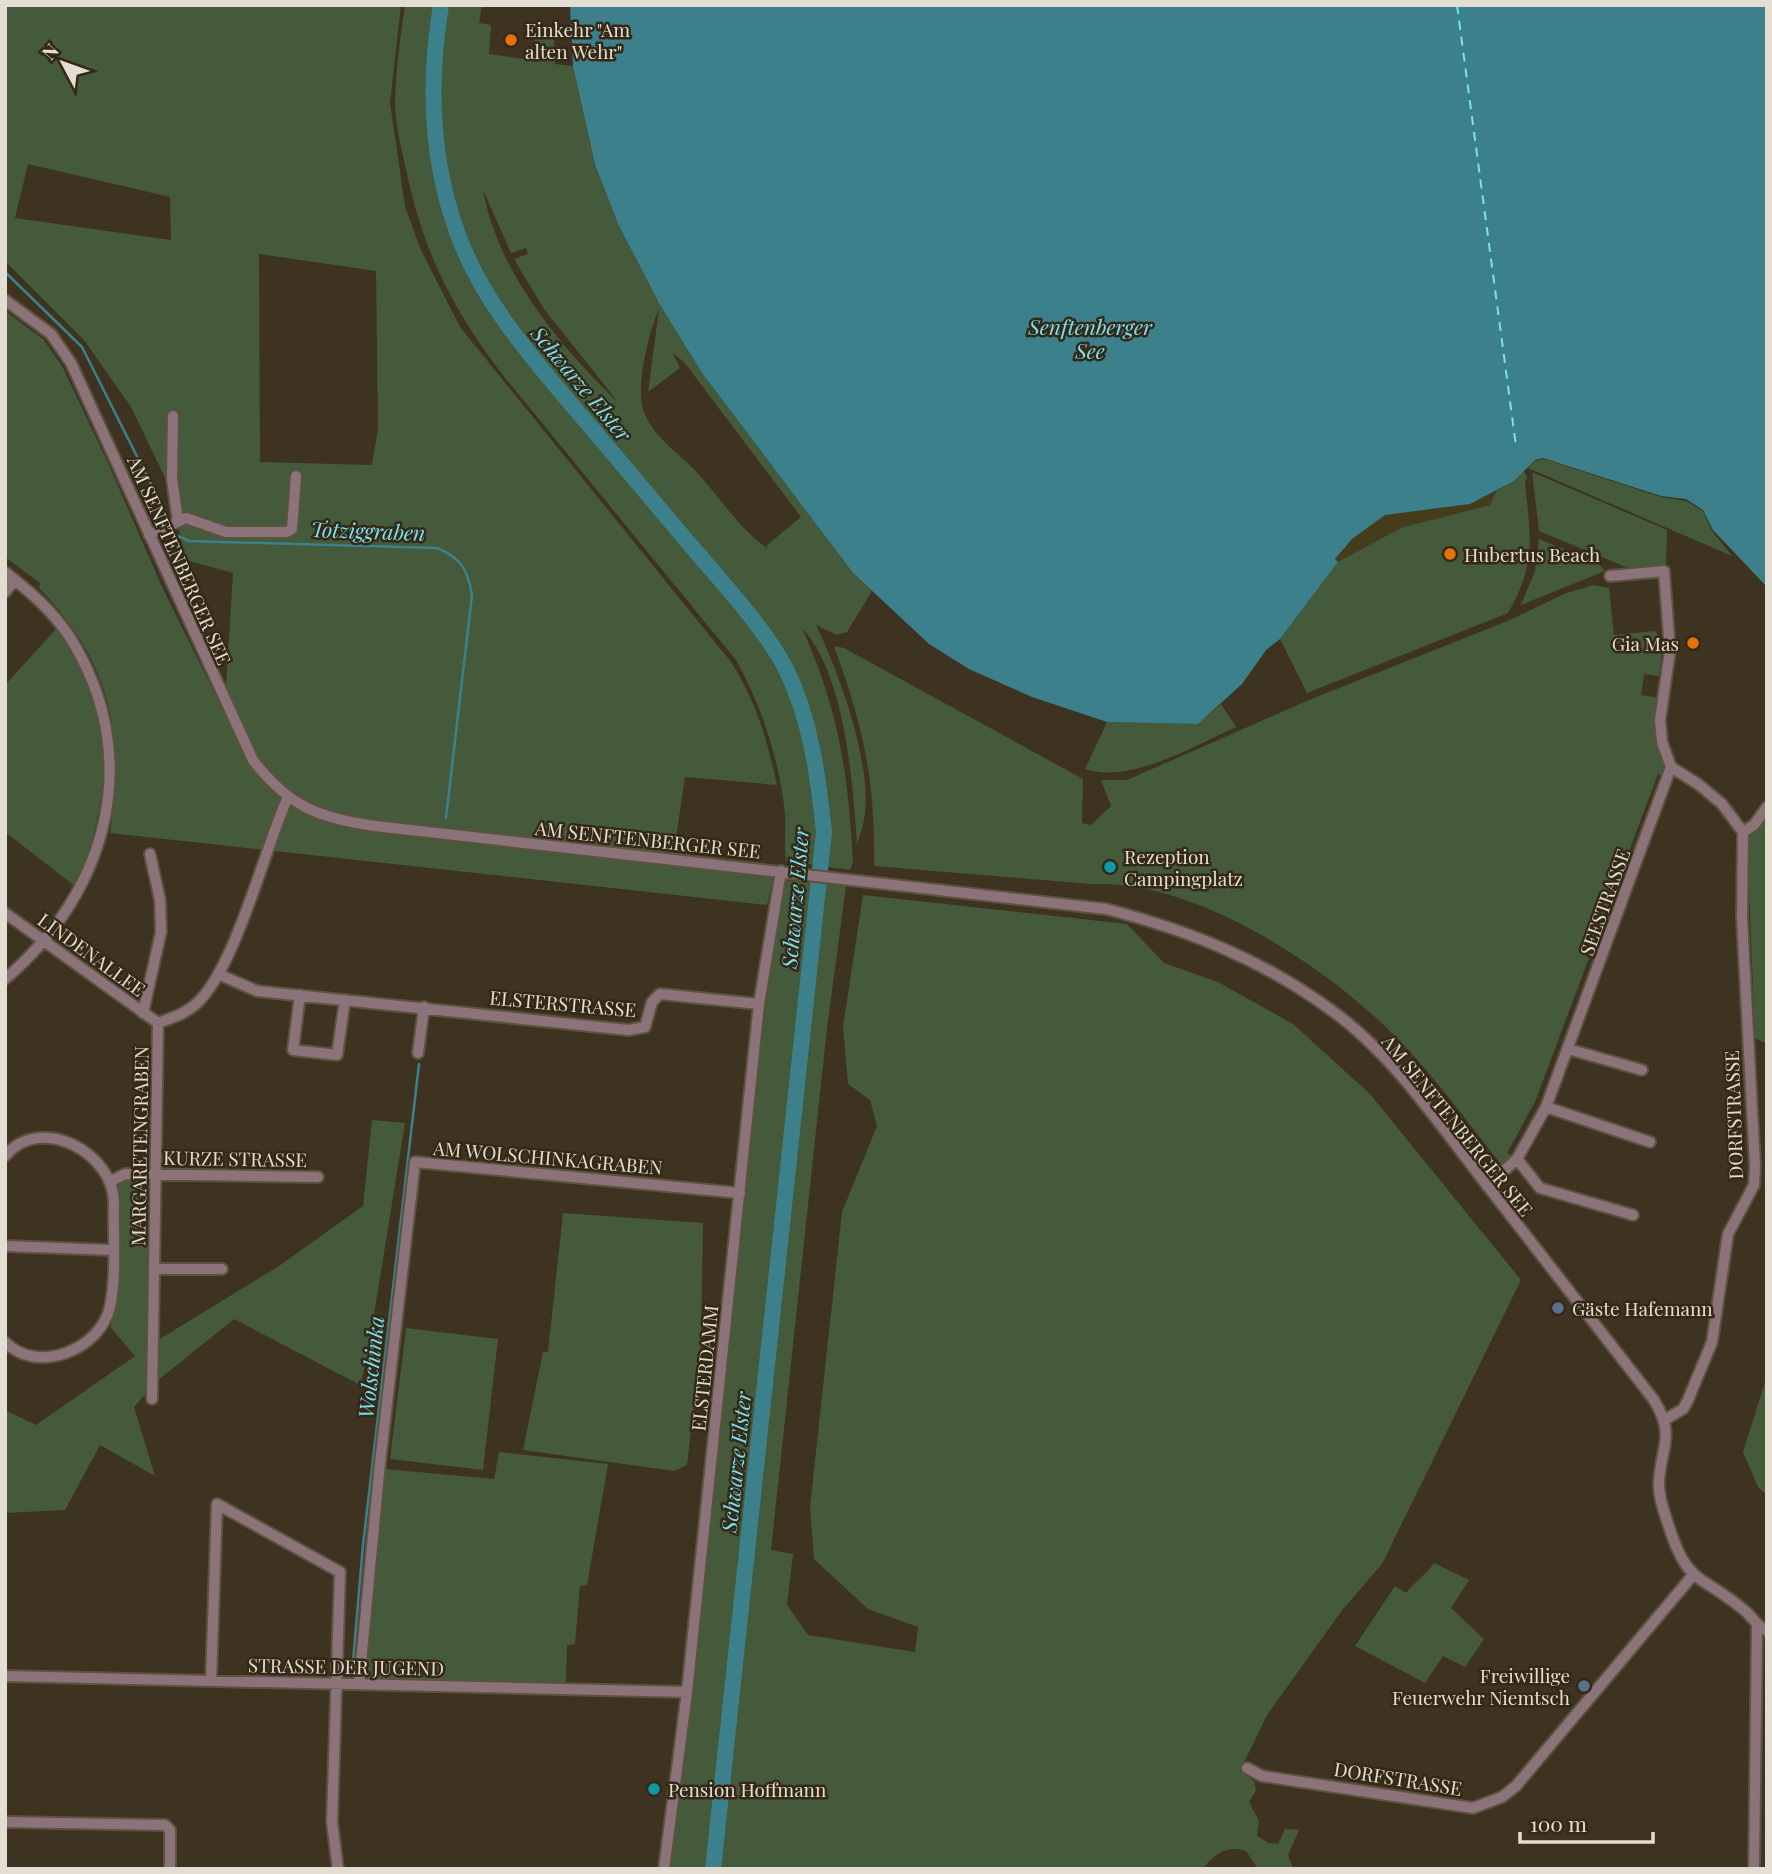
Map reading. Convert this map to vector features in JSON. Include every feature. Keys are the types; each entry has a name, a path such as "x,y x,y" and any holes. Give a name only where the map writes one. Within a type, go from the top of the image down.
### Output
{"street":[{"name":"AM SENFTENBERGER SEE","path":"5,300 51,334 71,363 253,760 288,799 315,813 341,821 1106,909 1161,923 1243,956 1333,1011 1370,1044 1437,1120 1666,1419"},
{"path":"173,416 172,479 178,521"},
{"path":"149,535 186,519 226,532 286,532 292,528 296,475"},
{"path":"1609,576 1664,571 1670,652 1660,720 1662,742 1671,767 1698,783 1722,804 1743,832 1754,825 1767,807"},
{"path":"5,572 51,613 81,657 102,707 108,744 108,795 98,848 80,892 45,942 5,979"},
{"path":"5,592 15,580"},
{"name":"SEESTRASSE","path":"1488,1186 1517,1159 1546,1107 1671,767"},
{"path":"158,1023 179,1016 196,1004 218,974 288,799"},
{"name":"DORFSTRASSE","path":"1666,1419 1683,1409 1698,1381 1713,1342 1728,1234 1754,1185 1742,919 1743,832"},
{"path":"143,1013 161,932 160,900 150,854"},
{"name":"ELSTERDAMM","path":"664,1869 687,1692 759,1004 781,871"},
{"name":"LINDENALLEE","path":"5,913 158,1023"},
{"name":"ELSTERSTRASSE","path":"218,974 257,990 628,1030 645,1027 652,1002 660,994 759,1004"},
{"path":"300,995 293,1050 337,1055 345,1000"},
{"path":"418,1053 424,1007"},
{"name":"MARGARETENGRABEN","path":"152,1399 158,1023"},
{"path":"1568,1049 1642,1070"},
{"path":"1546,1107 1650,1142"},
{"path":"5,1156 27,1139 61,1138 96,1163 111,1181 114,1202 110,1309 88,1337 54,1358 30,1357 5,1342"},
{"path":"1517,1159 1540,1188 1633,1215"},
{"name":"AM WOLSCHINKAGRABEN","path":"359,1684 380,1463 415,1162 740,1193"},
{"name":"KURZE STRASSE","path":"111,1181 125,1174 318,1177"},
{"path":"5,1246 112,1250"},
{"name":"MARGARETENGRABEN","path":"155,1269 222,1269"},
{"path":"1666,1419 1667,1442 1660,1464 1658,1487 1679,1558 1693,1575 1743,1609 1762,1629 1754,1869"},
{"path":"211,1681 217,1504 340,1572 332,1822 338,1869"},
{"name":"DORFSTRASSE","path":"1247,1768 1262,1776 1474,1808 1490,1803 1516,1786 1693,1575"},
{"name":"STRASSE DER JUGEND","path":"5,1676 687,1692"},
{"path":"5,1822 165,1825 170,1830 170,1869"}],"green space":[{"path":"5,5 401,5 390,103 405,206 420,248 460,327 731,662 740,677 760,721 777,785 685,777 672,865 774,875 767,905 110,833 116,763 107,701 97,671 63,615 39,588 40,583 5,557 5,311 43,339 62,366 162,587 215,694 226,686 233,573 186,560 168,484 131,407 84,340 5,261","holes":["28,164 170,197 171,240 15,218","259,254 376,271 378,429 372,465 260,462"]},
{"path":"405,5 482,5 479,23 491,25 489,54 531,60 536,31 554,34 555,64 573,66 595,166 618,224 660,305 702,373 853,573 872,591 847,632 836,635 816,625 843,692 863,768 865,813 857,845 849,761 837,700 817,648 802,628 825,687 840,742 851,830 853,862 850,870 786,861 785,813 774,753 754,696 736,660 502,374 468,325 441,277 413,199 396,118 397,65","holes":["483,190 511,253 526,248 528,254 514,259 544,309 618,402 574,357 534,305 502,249 490,220","659,309 648,392 680,368 673,353 684,362 801,517 766,546 768,549 738,521 695,470 658,435 647,418 641,399 642,373"]},
{"path":"1544,459 1661,497 1686,501 1703,511 1712,531 1732,556 1528,468 1535,461"},
{"path":"1524,471 1527,477 1525,484 1529,550 1523,580 1508,613 1307,693 1280,639 1338,562 1351,552 1403,527 1490,505 1496,491 1514,481"},
{"path":"1532,472 1667,530 1666,565 1626,567 1539,531"},
{"path":"1539,539 1598,563 1605,571 1521,605 1535,571"},
{"path":"1593,585 1609,588 1614,635 1655,631 1663,641 1659,676 1644,674 1641,695 1660,698 1669,778 1658,774 1535,1102 1507,1153 1517,1159 1506,1170 1424,1067 1365,1008 1294,955 1255,931 1214,911 1172,896 1131,886 874,866 872,806 866,754 834,646 844,648 1083,779 1082,823 1091,825 1111,806 1101,780 1127,780 1309,700 1510,620 1564,594"},
{"path":"56,629 75,660 89,691 103,754 97,819 75,886 5,832 5,685"},
{"path":"1221,704 1236,727 1182,753 1142,767 1103,772 1085,769 1107,722 1198,724"},
{"path":"1767,819 1767,1044 1755,1038 1747,835"},
{"path":"784,880 846,886 827,1028 771,1550 793,1554 787,1605 808,1635 915,1652 918,1627 868,1609 814,1559 810,1507 842,1212 877,1126 870,1100 848,1084 843,1027 863,895 1127,924 1164,963 1218,982 1293,1024 1370,1094 1521,1280 1382,1564 1343,1609 1267,1715 1240,1771 1254,1781 1256,1790 1249,1802 1259,1821 1257,1836 1269,1843 1278,1844 1285,1829 1299,1830 1288,1855 1293,1869 1258,1869 1246,1851 1232,1849 1217,1855 1202,1869 664,1869 766,1005"},
{"path":"372,1120 405,1123 367,1358 360,1385 234,1319 157,1381 134,1407 155,1476 100,1445 65,1510 5,1513 5,1410 36,1425 135,1356 111,1328 118,1184 126,1179 151,1181 150,1345 279,1266 363,1206"},
{"path":"563,1213 703,1223 701,1344 687,1465 674,1471 523,1450 543,1352 548,1352"},
{"path":"406,1328 498,1339 483,1470 390,1459"},
{"path":"1767,1376 1767,1495 1758,1487 1743,1452"},
{"path":"499,1452 608,1464 587,1585 580,1586 575,1644 567,1645 566,1682 363,1681 385,1469 494,1479"},
{"path":"1434,1563 1469,1580 1451,1608 1484,1639 1465,1667 1443,1656 1425,1683 1355,1646 1395,1586 1406,1593"}],"sand":[{"path":"1496,491 1490,505 1403,527 1338,562 1335,560 1352,539 1385,515 1470,504"}],"water":[{"name":"Senftenberger See","path":"570,5 1767,5 1767,587 1713,530 1703,510 1686,499 1661,496 1543,458 1535,460 1514,481 1470,504 1385,515 1352,539 1335,559 1338,562 1280,639 1266,650 1242,684 1198,724 1107,722 1032,697 969,669 929,644 853,573 702,373 660,305 618,224 595,165 573,66"}],"waterway":[{"name":"Schwarze Elster","path":"441,5 434,64 438,153 450,212 470,264 511,330 767,638 786,669 802,708 819,790 824,832 713,1869"},
{"name":"Totziggraben","path":"5,272 82,347 166,514"},
{"name":"Totziggraben","path":"178,536 189,541 437,548 458,561 468,579 472,595 446,818"},
{"name":"Wolschinka","path":"352,1673 363,1545 419,1064"}],"ferry route":[{"path":"1457,5 1516,446"}],"place":[{"name":"Einkehr \"Am alten Wehr\"","path":"511,40"},
{"name":"Hubertus Beach","path":"1450,554"},
{"name":"Gia Mas","path":"1693,643"},
{"name":"Rezeption Campingplatz","path":"1110,867"},
{"name":"Gäste Hafemann","path":"1558,1308"},
{"name":"Freiwillige Feuerwehr Niemtsch","path":"1584,1686"},
{"name":"Pension Hoffmann","path":"654,1789"}]}
